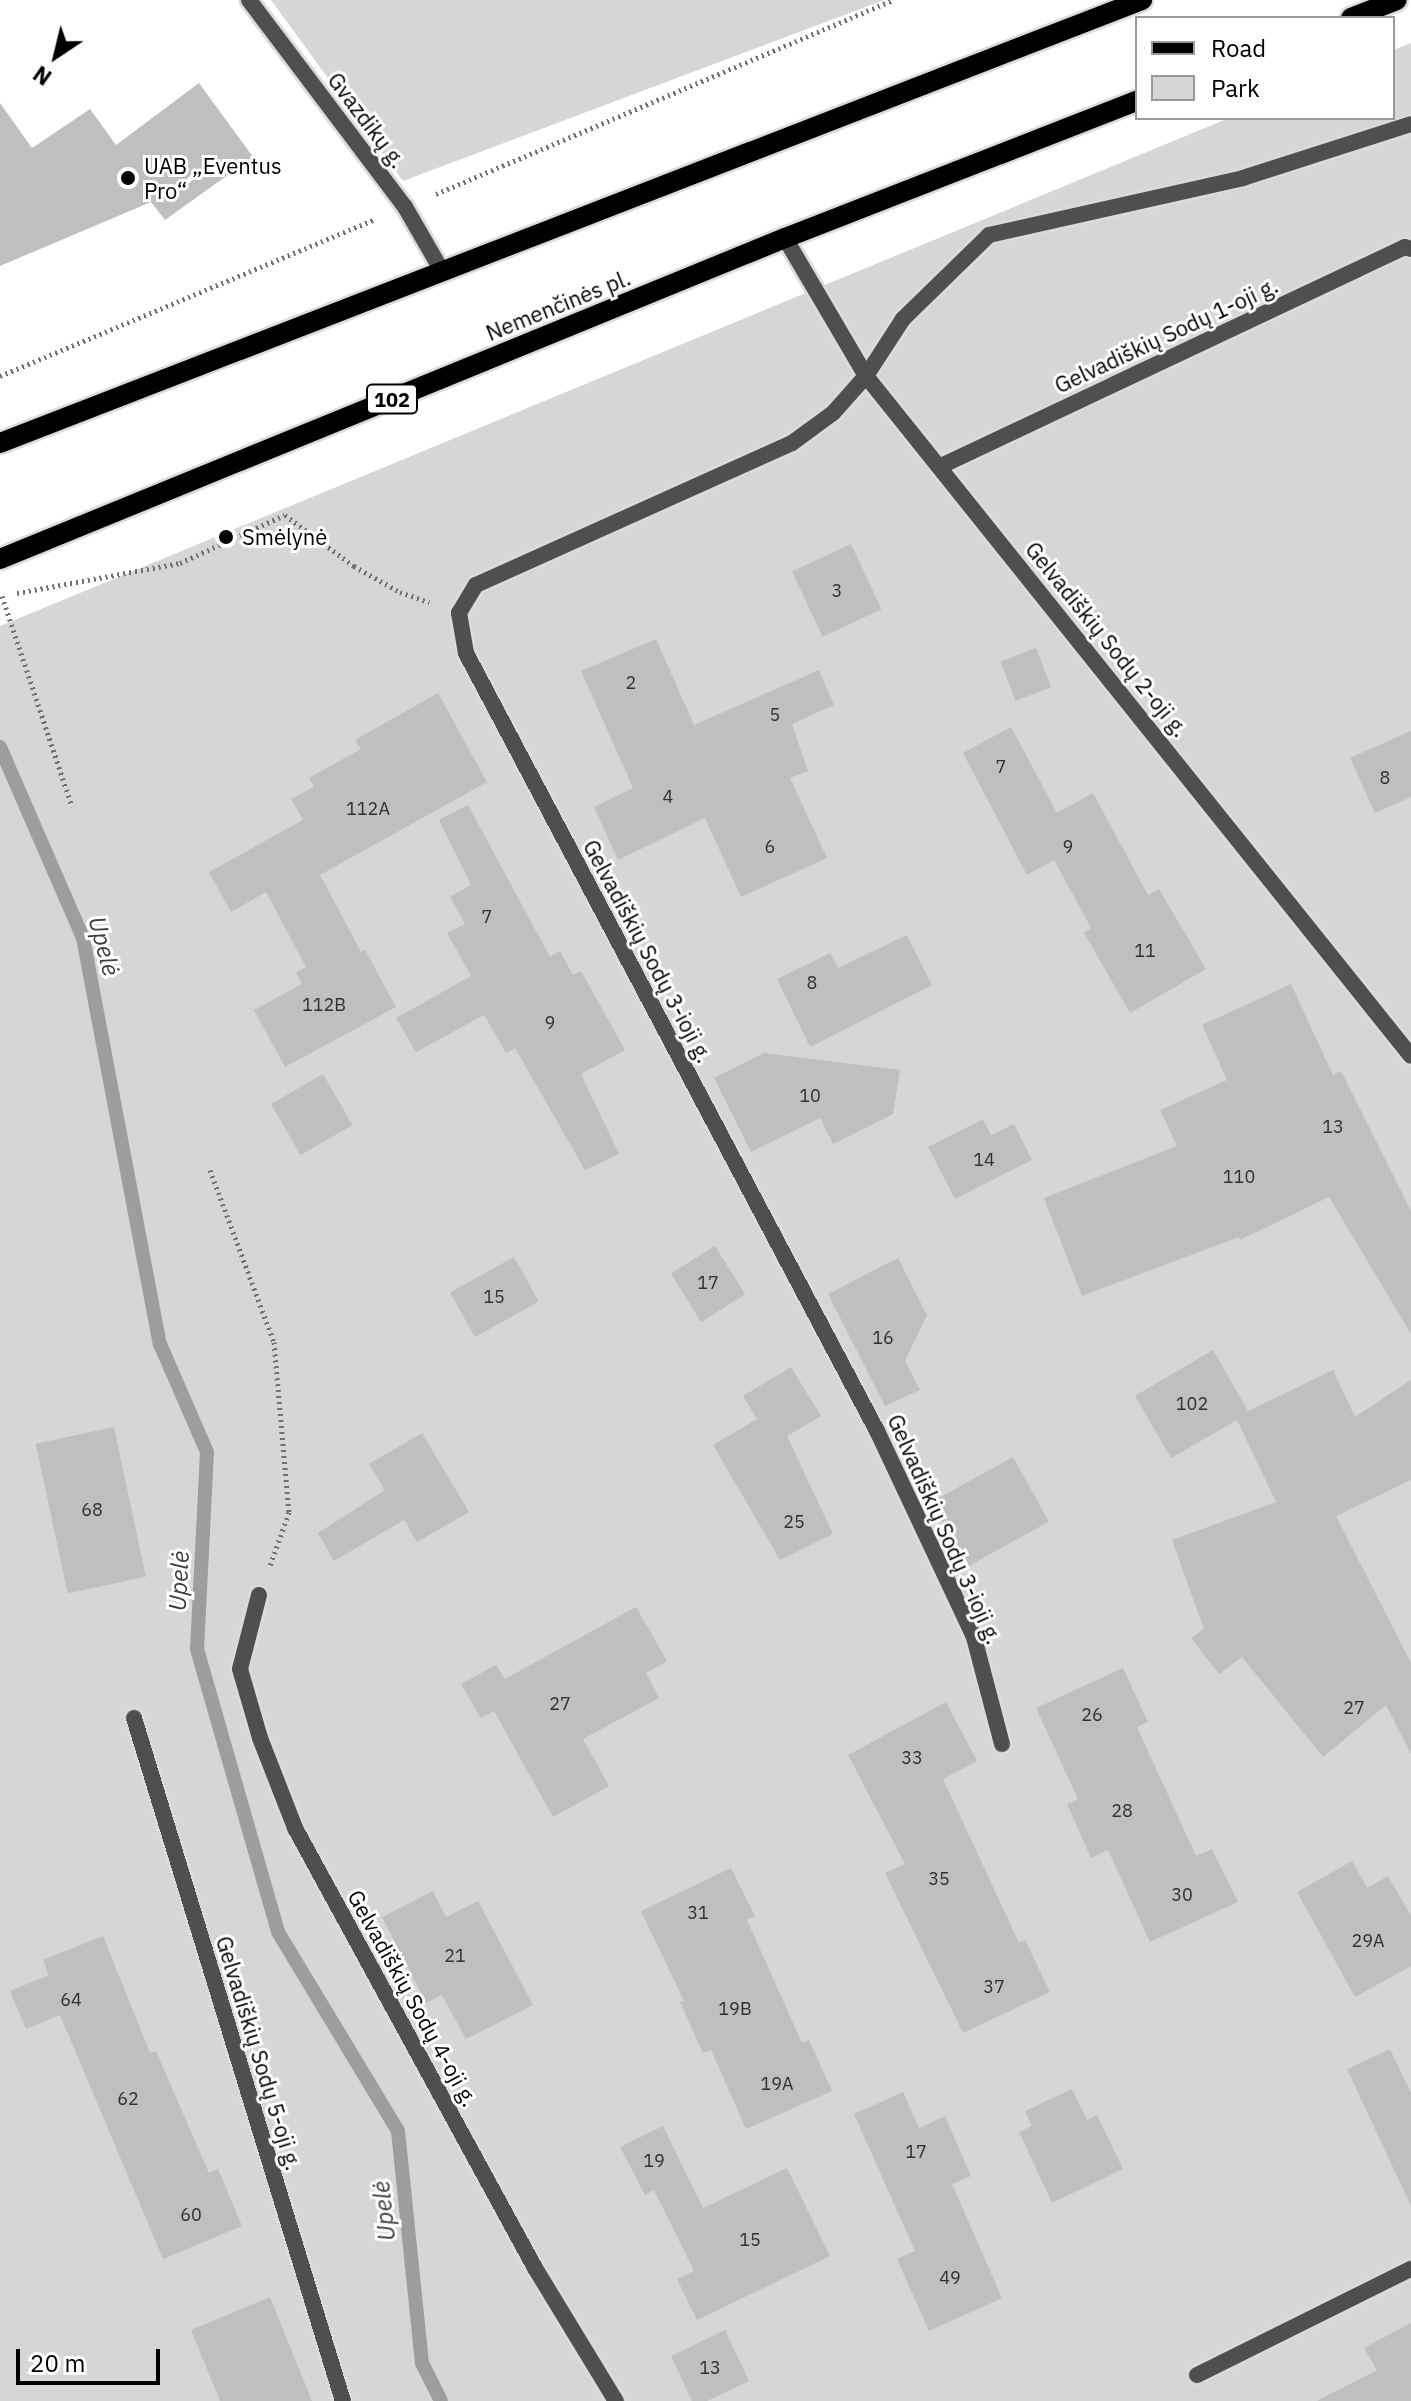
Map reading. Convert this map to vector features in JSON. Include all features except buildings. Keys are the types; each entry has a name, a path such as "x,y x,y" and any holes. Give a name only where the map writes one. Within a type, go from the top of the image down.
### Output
{"main road":[{"path":"0,443 1142,0"},
{"path":"1356,16 1397,0"},
{"name":"Nemenčinės pl.","path":"0,559 785,238 1135,102"}],"street":[{"name":"Gvazdikų g.","path":"249,0 405,207 442,271"},
{"path":"459,613 476,585 792,443 833,413 866,376 903,319 989,235 1243,178 1411,124"},
{"name":"Gelvadiškių Sodų 2-oji g.","path":"785,238 866,376 1411,1056"},
{"name":"Gelvadiškių Sodų 1-oji g.","path":"941,466 1405,247 1411,249"},
{"name":"Gelvadiškių Sodų 3-ioji g.","path":"459,613 466,653 877,1431 974,1637 1002,1744"},
{"name":"Gelvadiškių Sodų 4-oji g.","path":"259,1595 240,1669 260,1738 295,1828 535,2268 616,2401"},
{"name":"Gelvadiškių Sodų 5-oji g.","path":"134,1718 343,2401"},
{"path":"1197,2375 1411,2269"}],"path":[{"path":"0,376 892,0"},
{"path":"72,807 1,593 180,563 285,515 354,566 400,592 459,613"},
{"path":"210,1170 274,1342 289,1512 259,1595"}],"green space":[{"path":"271,0 884,0 403,181"},
{"path":"1411,43 1411,2401 0,2401 0,626 1224,120 1395,120 1395,49"}],"waterway":[{"name":"Upelė","path":"0,747 83,938 160,1344 207,1452 197,1649 278,1932 398,2131 422,2363 441,2401"}],"place":[{"name":"UAB „Eventus Pro“","path":"128,178"},
{"name":"Smėlynė","path":"226,537"}]}
